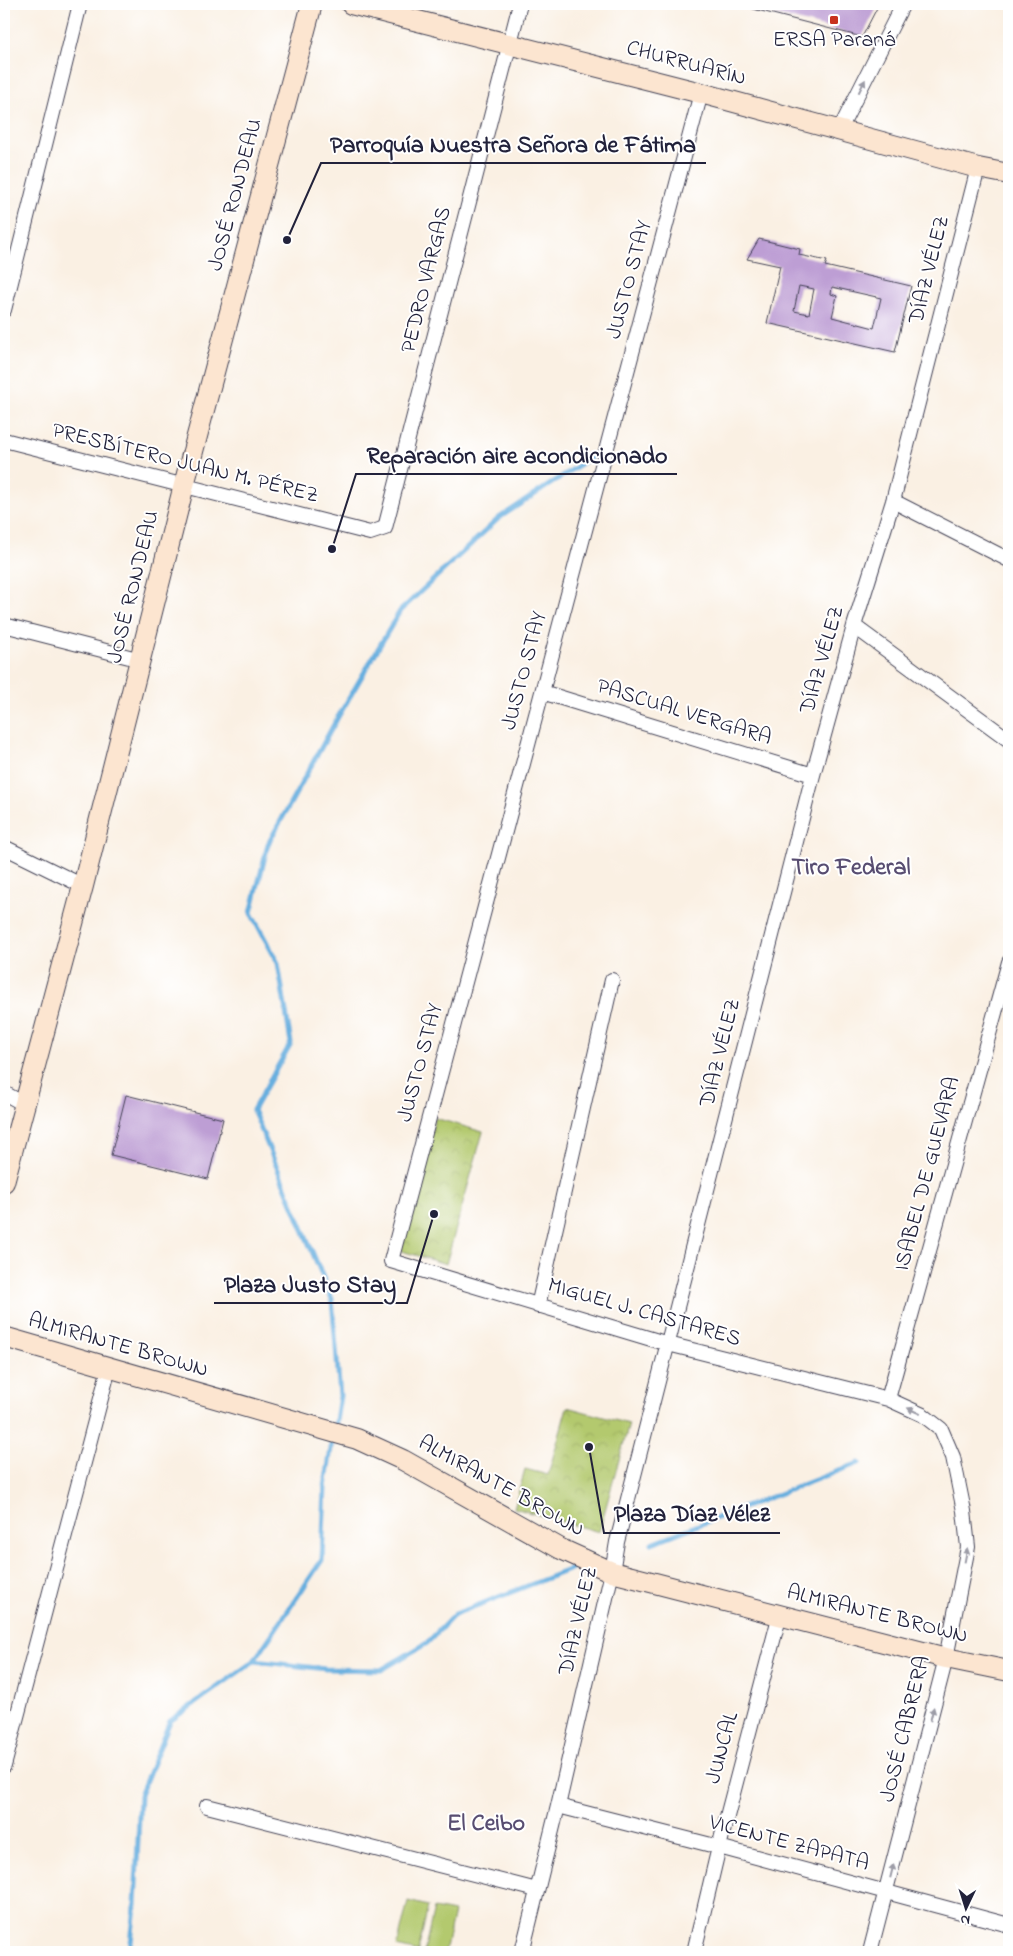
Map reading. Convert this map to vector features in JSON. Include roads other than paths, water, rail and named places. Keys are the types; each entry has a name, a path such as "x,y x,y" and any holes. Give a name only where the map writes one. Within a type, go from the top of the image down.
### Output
{"main road":[{"name":"JOSÉ RONDEAU","path":"4,1182 83,886 184,485 312,4"},
{"name":"CHURRUARÍN","path":"350,4 509,43 840,129 978,168 1009,174"},
{"name":"ALMIRANTE BROWN","path":"4,1337 357,1439 403,1460 561,1549 612,1572 946,1658 1009,1672"}],"street":[{"path":"4,310 80,4"},
{"name":"PEDRO VARGAS","path":"385,528 520,4"},
{"path":"840,129 903,4"},
{"name":"JUSTO STAY","path":"390,1261 701,93"},
{"name":"DÍAZ VÉLEZ","path":"522,1952 558,1806 612,1572 617,1542 813,775 854,626 893,501 978,168"},
{"name":"PRESBÍTERO JUAN M. PÉREZ","path":"4,440 370,534 385,528"},
{"path":"893,501 1009,560"},
{"path":"4,625 141,660"},
{"path":"854,626 1009,740"},
{"name":"PASCUAL VERGARA","path":"542,692 813,775"},
{"path":"4,847 83,886"},
{"name":"ISABEL DE GUEVARA","path":"888,1399 1009,962"},
{"path":"538,1306 612,980"},
{"path":"4,1093 24,1104"},
{"name":"MIGUEL J. CASTARES","path":"390,1261 668,1344 888,1399"},
{"path":"4,1766 108,1368"},
{"name":"JOSÉ CABRERA","path":"870,1952 946,1658 968,1547 964,1511 953,1457 941,1429 923,1415 888,1399"},
{"name":"JUNCAL","path":"694,1952 719,1847 780,1614"},
{"path":"207,1806 537,1890"},
{"name":"VICENTE ZAPATA","path":"558,1806 887,1891 1009,1925"}],"waterway":[{"path":"335,1427 340,1396 332,1299 253,1110 291,1043 278,963 251,913 268,844 338,717 400,611 499,518 590,458"},
{"path":"130,1952 135,1906 140,1795 170,1721 254,1661 322,1560 325,1487 333,1436"},
{"path":"652,1543 859,1463"},
{"path":"254,1661 326,1669 381,1670 427,1643 455,1614 571,1569"}],"place":[{"name":"ERSA Paraná","path":"834,20"},
{"name":"Parroquía Nuestra Señora de Fátima","path":"287,240"},
{"name":"Reparación aire acondicionado","path":"332,549"},
{"name":"Plaza Justo Stay","path":"434,1214"},
{"name":"Plaza Díaz Vélez","path":"589,1447"}],"district":[{"name":"Tiro Federal","path":"851,868"},
{"name":"El Ceibo","path":"486,1824"}]}
